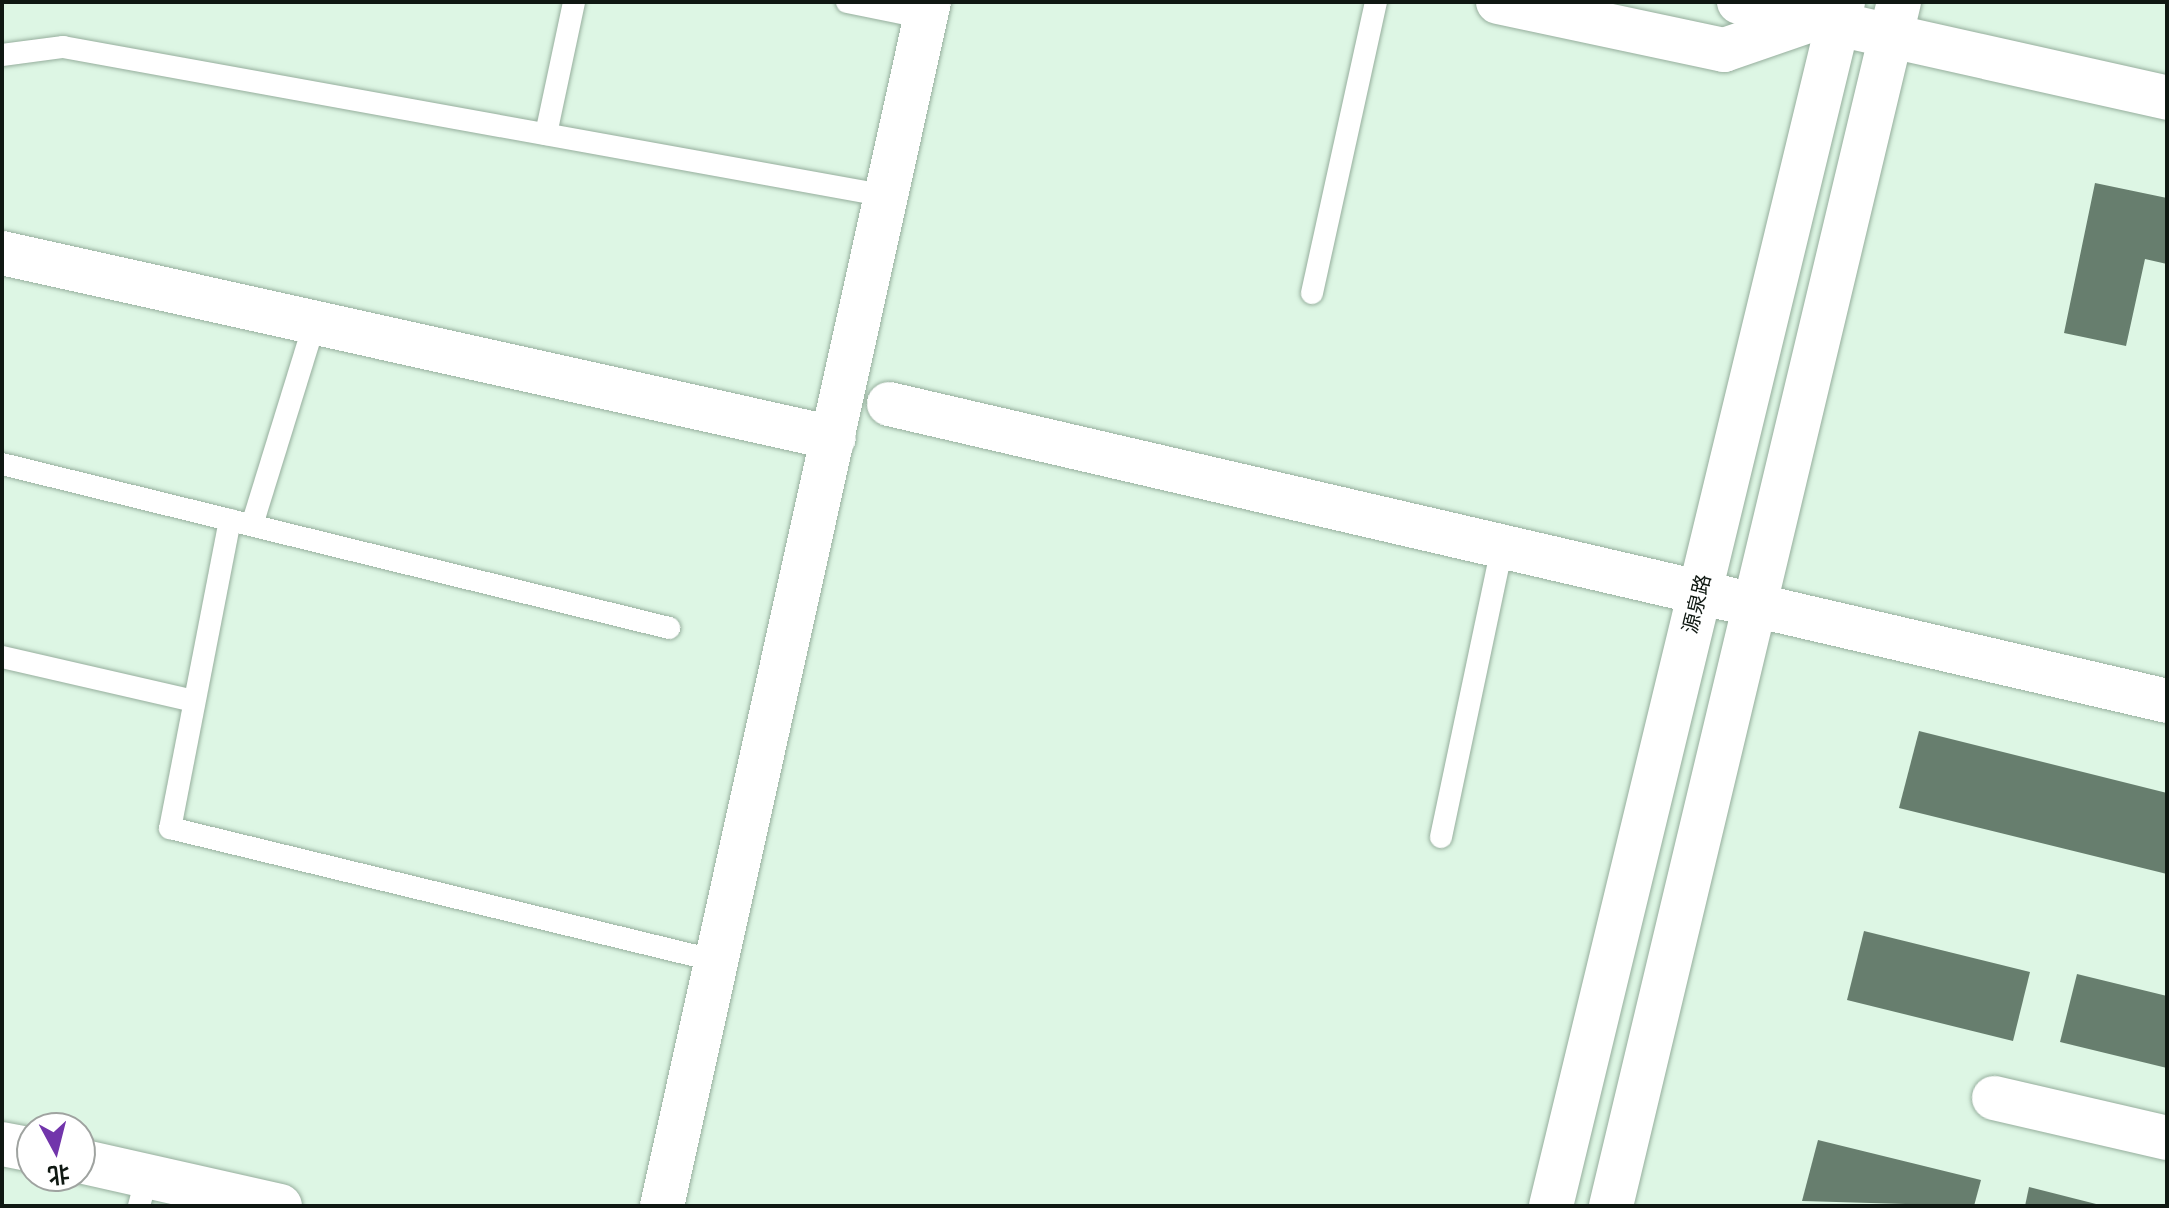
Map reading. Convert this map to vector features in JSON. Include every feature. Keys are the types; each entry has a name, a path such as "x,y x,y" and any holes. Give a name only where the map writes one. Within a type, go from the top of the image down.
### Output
{"street":[{"path":"1498,2 1724,50 1832,15"},
{"path":"1739,2 1895,20 2167,98"},
{"path":"662,1206 928,10"},
{"name":"源泉路","path":"1551,1206 1700,594 1832,15"},
{"path":"1611,1206 1895,20"},
{"path":"2,253 834,438"},
{"path":"889,404 1754,608 2167,701"},
{"path":"1994,1098 2167,1138"},
{"path":"96,1169 143,1191 280,1206"}],"lane":[{"path":"546,134 574,2"},
{"path":"847,2 928,10"},
{"path":"1312,293 1376,2"},
{"path":"2,55 63,47 887,196"},
{"path":"315,322 241,523 194,701 170,828 717,961"},
{"path":"2,464 669,628"},
{"path":"1441,837 1502,548"},
{"path":"2,657 194,701"}],"building":[{"path":"2095,183 2167,198 2167,264 2145,259 2126,346 2064,333"},
{"path":"1919,731 2167,793 2167,874 1899,808"},
{"path":"1864,931 2030,972 2013,1041 1847,1000"},
{"path":"2077,974 2167,996 2167,1068 2060,1042"},
{"path":"1818,1140 1981,1180 1974,1206 1802,1201"},
{"path":"2029,1187 2100,1205 2100,1206 2025,1206"}]}
